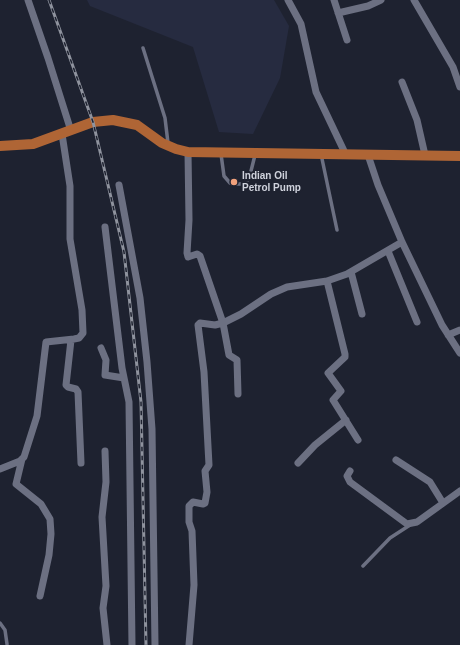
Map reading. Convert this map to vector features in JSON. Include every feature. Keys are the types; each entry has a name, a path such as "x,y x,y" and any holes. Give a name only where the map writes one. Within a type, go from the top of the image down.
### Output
{"main road":[{"path":"0,146 33,144 93,122 119,120 137,125 168,146 188,152 345,153 368,155 460,156"}],"street":[{"path":"28,0 48,58 66,133 70,186 70,239 82,310 82,335 79,338 46,342 38,416 22,459 16,484 37,499 47,511 50,519 50,555 40,596"},
{"path":"288,0 302,24 316,92 345,153"},
{"path":"334,0 347,40"},
{"path":"338,13 368,6 382,0"},
{"path":"414,0 452,67 460,87"},
{"path":"402,82 417,120 425,155"},
{"path":"188,152 189,220 187,253 188,257 197,254 200,256 223,323 229,355 237,360 238,394"},
{"path":"368,155 378,185 402,242 448,335 460,352"},
{"path":"119,185 140,298 147,362 152,429 155,645"},
{"path":"105,227 124,378 129,402 132,645"},
{"path":"189,645 194,578 192,531 189,522 188,506 191,503 205,503 207,492 205,471 209,465 204,372 198,327 200,323 215,325 223,323 277,291 287,287 327,281 351,272 402,242"},
{"path":"388,251 417,322"},
{"path":"351,272 362,314"},
{"path":"327,281 346,354 345,357 328,373 341,390 341,393 333,399 358,440"},
{"path":"448,335 460,330"},
{"path":"71,340 66,385 76,389 78,392 81,463"},
{"path":"101,348 106,360 105,375 124,378"},
{"path":"298,463 315,445 346,420"},
{"path":"105,451 106,482 102,517 106,586 103,611 107,645"},
{"path":"0,469 22,459"},
{"path":"396,460 430,482 443,503"},
{"path":"350,470 347,476 350,482 397,518 410,524 417,522 460,491"}],"lane":[{"path":"143,48 165,118 168,146"},
{"path":"221,152 224,176 230,183 235,184 242,184 249,178 255,153"},
{"path":"321,153 337,230"},
{"path":"363,566 390,538 410,524"},
{"path":"0,623 5,630 7,644"}],"shaded area":[{"path":"87,0 274,0 289,26 280,78 253,134 219,132 193,47 90,6"}],"railway":[{"path":"49,0 93,122 124,252 141,402 146,645"}],"place":[{"name":"Indian Oil Petrol Pump","path":"234,182"}]}
